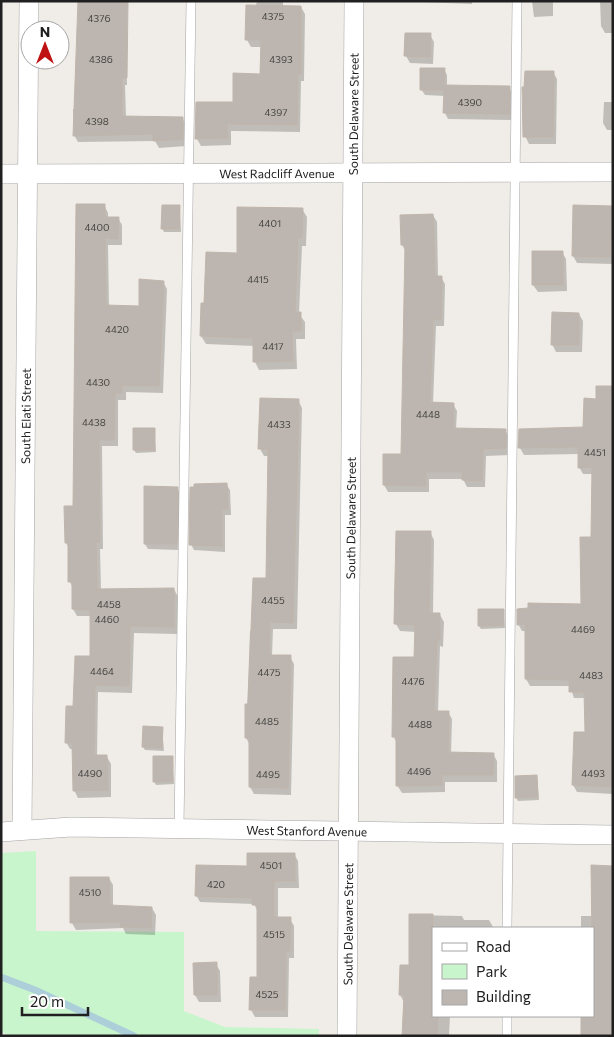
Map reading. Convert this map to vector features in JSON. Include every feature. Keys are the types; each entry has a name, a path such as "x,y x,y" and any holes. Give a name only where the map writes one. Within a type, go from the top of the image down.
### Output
{"street":[{"name":"South Elati Street","path":"22,830 29,1"},
{"name":"South Delaware Street","path":"347,1036 354,1"},
{"name":"West Radcliff Avenue","path":"1,174 613,172"},
{"name":"West Stanford Avenue","path":"1,832 71,827 613,835"}],"lane":[{"path":"179,828 191,1"},
{"path":"507,927 516,1"},
{"path":"507,1017 507,1036"}],"green space":[{"path":"36,851 36,931 184,932 184,1011 225,1027 319,1029 319,1036 9,1036 2,1032 1,853"}],"building":[{"path":"78,1 128,1 127,78 122,78 122,116 183,117 183,139 153,141 153,134 73,136"},
{"path":"246,5 301,6 301,74 298,74 297,125 227,124 228,138 195,139 196,102 233,102 233,73 260,74 261,40 245,40"},
{"path":"405,33 431,33 430,57 404,56"},
{"path":"420,68 445,68 444,85 510,86 510,114 443,113 444,90 420,90"},
{"path":"525,71 554,71 553,137 523,137 522,87 524,87"},
{"path":"76,204 105,204 105,217 119,217 118,239 105,238 106,305 139,306 139,279 164,281 159,386 122,385 122,393 115,393 114,440 99,440 100,542 96,542 97,589 174,588 174,627 130,626 129,686 95,685 94,755 107,755 108,790 73,791 72,743 65,743 66,706 73,706 75,656 90,656 90,610 72,609 72,582 68,582 68,543 65,543 64,506 73,506"},
{"path":"162,205 180,205 179,229 161,229"},
{"path":"573,205 613,206 610,257 572,256"},
{"path":"237,207 303,208 302,238 298,238 295,312 301,312 301,331 292,331 293,361 253,362 253,338 200,336 201,303 204,303 206,252 237,253"},
{"path":"433,214 435,276 442,276 441,320 433,319 430,402 454,403 453,428 506,429 506,448 483,449 482,481 462,480 462,472 426,472 426,486 383,485 383,454 401,454 405,245 401,245 400,215"},
{"path":"532,251 563,251 563,285 532,285"},
{"path":"552,312 579,313 579,345 551,345"},
{"path":"596,386 613,386 613,787 572,785 574,732 585,732 584,692 569,692 569,680 525,679 525,624 517,625 517,609 528,608 528,603 581,604 580,537 591,537 592,467 578,468 578,447 518,448 519,429 583,427 584,398 596,399"},
{"path":"260,398 299,399 293,623 270,622 269,655 291,655 288,788 249,787 249,738 245,738 245,704 248,704 253,578 266,578 268,449 258,449"},
{"path":"133,428 155,428 155,450 133,450"},
{"path":"227,483 228,509 222,509 222,546 189,545 190,487 194,487 194,484"},
{"path":"144,486 178,487 177,544 144,544"},
{"path":"396,531 431,531 429,613 440,613 440,640 437,640 434,711 449,711 448,752 494,753 493,775 442,775 442,785 396,786 396,737 392,737 393,657 414,657 415,625 394,624"},
{"path":"478,609 504,609 504,625 478,626"},
{"path":"143,726 163,727 162,748 142,747"},
{"path":"153,756 173,756 173,781 153,782"},
{"path":"537,775 538,797 515,798 515,776"},
{"path":"247,853 295,853 295,881 274,881 274,917 291,917 290,951 286,951 285,1010 249,1010 250,977 257,977 257,905 252,905 252,898 195,896 196,865 247,866"},
{"path":"591,865 613,866 612,1036 581,1036 581,1017 594,1017 594,927 592,927"},
{"path":"70,877 109,877 110,905 152,907 151,928 120,927 121,922 70,923"},
{"path":"409,914 433,914 432,1017 438,1017 437,1036 402,1036 404,995 399,995 400,965 409,965"},
{"path":"217,962 217,995 194,995 193,963"}],"waterway":[{"path":"1,977 35,990 134,1036"}]}
